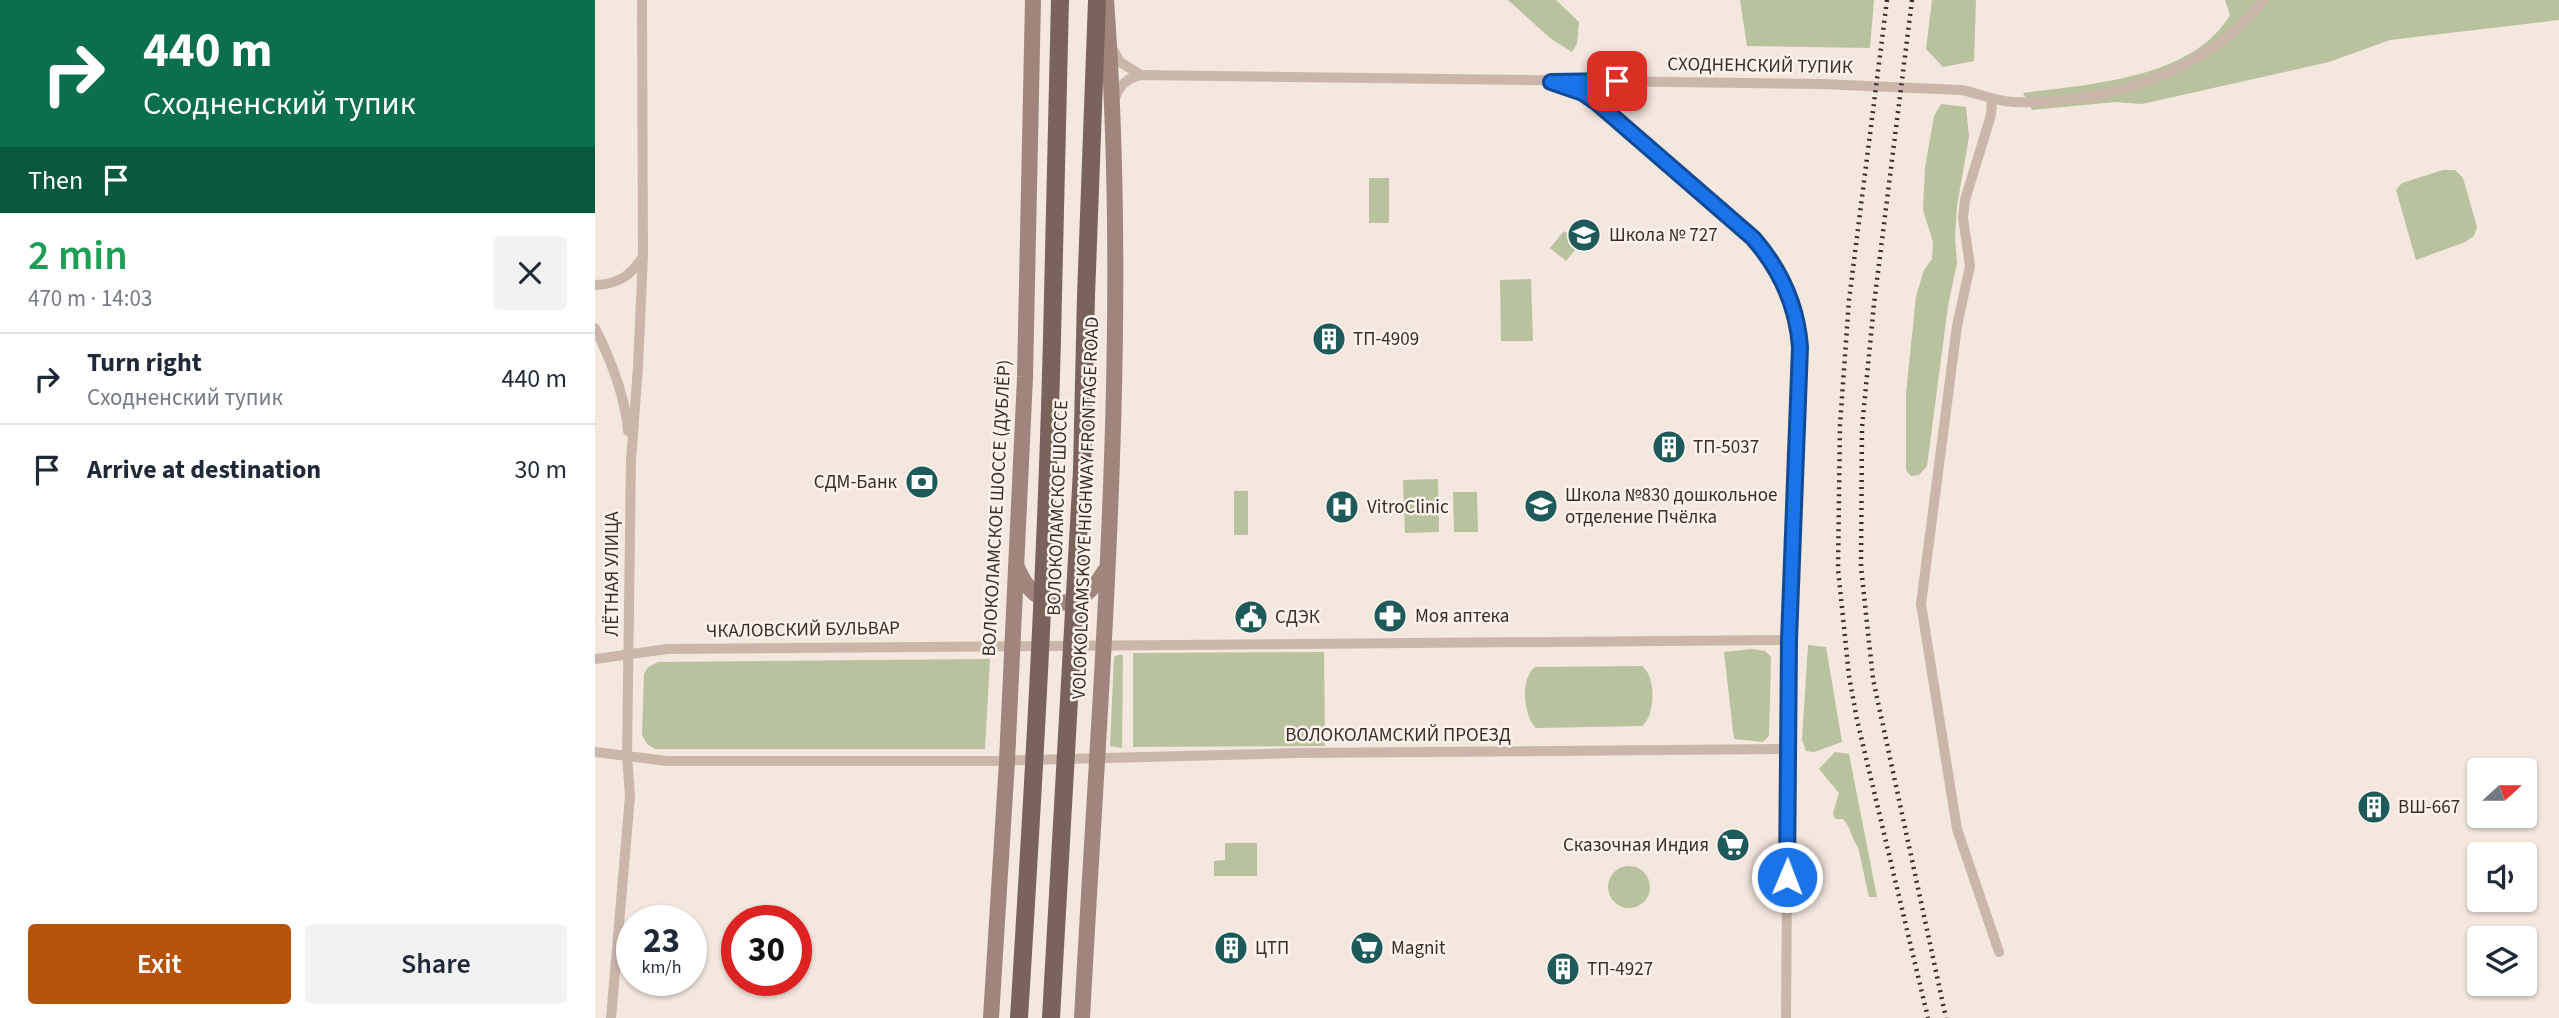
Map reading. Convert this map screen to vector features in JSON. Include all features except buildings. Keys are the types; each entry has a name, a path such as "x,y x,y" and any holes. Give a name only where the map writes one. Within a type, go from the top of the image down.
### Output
{"main road":[{"name":"ВОЛОКОЛАМСКОЕ ШОССЕ","path":"1019,1018 1043,633 1050,467 1059,0"},
{"name":"ВОЛОКОЛАМСКОЕ ШОССЕ","path":"1051,1018 1081,496 1097,0"}],"street":[{"name":"ЛЁТНАЯ УЛИЦА","path":"611,1018 629,796 627,756 631,460 643,256 642,0"},
{"name":"ВОЛОКОЛАМСКОЕ ШОССЕ (ДУБЛЁР)","path":"991,1018 1007,761 1025,377 1033,0"},
{"name":"VOLOKOLOAMSKOYE HIGHWAY FRONTAGE ROAD","path":"1082,1018 1106,569 1116,282 1106,0"},
{"name":"СХОДНЕНСКИЙ ТУПИК","path":"1141,75 1884,86 1972,92 1992,100 2039,101 2090,95 2180,68 2220,43 2248,20 2263,0"},
{"path":"1109,39 1120,62 1141,75"},
{"path":"1111,114 1121,86 1133,77 1141,75"},
{"path":"1551,82 1583,93 1596,102 1734,220 1768,255 1787,292 1795,317 1800,347 1789,640 1786,1018"},
{"path":"1992,100 1991,115 1965,200 1963,218 1970,266 1957,326 1920,604 1957,829 1999,953"},
{"path":"595,285 617,283 633,271 643,256"},
{"path":"595,328 610,359 620,389 627,418 631,460"},
{"path":"1016,565 1029,589 1056,603 1072,602 1086,596 1097,585 1106,569"},
{"path":"1012,645 1789,640"},
{"name":"ЧКАЛОВСКИЙ БУЛЬВАР","path":"595,659 667,649 1012,645"},
{"name":"ВОЛОКОЛАМСКИЙ ПРОЕЗД","path":"1007,761 1298,753 1789,749"},
{"path":"595,752 667,761 1007,761"}],"green space":[{"path":"1508,0 1556,0 1579,22 1577,44 1572,52 1550,38"},
{"path":"1740,0 1874,0 1870,48 1747,46"},
{"path":"1932,0 1976,0 1974,61 1943,67 1926,49"},
{"path":"2225,0 2559,0 2559,20 2390,40 2329,62 2142,104 2115,102 2032,110 2023,93 2108,81 2165,65 2191,53 2213,36 2230,15"},
{"path":"1941,104 1966,107 1969,137 1957,206 1957,263 1948,306 1927,466 1919,475 1911,476 1906,470 1906,394 1916,296 1924,270 1932,259 1933,242 1923,210 1925,168 1934,116"},
{"path":"2443,170 2455,170 2463,178 2477,227 2474,236 2465,242 2416,260 2396,190 2402,183"},
{"path":"1369,178 1389,178 1389,223 1369,223"},
{"path":"1564,231 1580,244 1566,261 1550,248"},
{"path":"1531,279 1533,341 1501,341 1500,280"},
{"path":"1438,479 1439,532 1405,533 1403,480"},
{"path":"1234,491 1248,491 1248,535 1234,535"},
{"path":"1453,492 1477,492 1478,532 1454,532"},
{"path":"1808,645 1826,647 1842,742 1814,752 1806,751 1802,740"},
{"path":"1752,649 1765,651 1771,657 1769,736 1763,742 1734,739 1724,652"},
{"path":"1324,652 1325,746 1133,747 1133,653"},
{"path":"1123,655 1122,748 1110,746 1114,657"},
{"path":"990,659 985,749 655,749 647,744 642,735 644,674 648,667 658,662"},
{"path":"1642,666 1650,678 1653,696 1650,713 1642,726 1536,728 1528,715 1525,688 1530,672 1535,667"},
{"path":"1835,752 1849,754 1877,897 1869,897 1858,847 1848,825 1843,819 1835,819 1833,813 1839,793 1819,769"},
{"path":"1225,843 1257,843 1257,876 1214,876 1214,861 1225,860"},
{"path":"1629,866 1644,872 1650,887 1644,902 1629,908 1614,902 1608,887 1614,872"}],"railway":[{"path":"1887,0 1849,300 1840,425 1838,569 1849,676 1857,720 1928,1018"},
{"path":"1912,0 1874,304 1862,427 1861,567 1873,679 1946,1018"}],"place":[{"name":"Школа № 727","path":"1584,235"},
{"name":"ТП-4909","path":"1329,339"},
{"name":"ТП-5037","path":"1669,447"},
{"name":"СДМ-Банк","path":"922,482"},
{"name":"Школа №830 дошкольное отделение Пчёлка","path":"1541,506"},
{"name":"VitroClinic","path":"1342,507"},
{"name":"Моя аптека","path":"1390,616"},
{"name":"СДЭК","path":"1251,617"},
{"name":"ВШ-667","path":"2374,807"},
{"name":"Сказочная Индия","path":"1733,845"},
{"name":"ЦТП","path":"1231,948"},
{"name":"Magnit","path":"1367,948"},
{"name":"ТП-4927","path":"1563,969"}],"route":[{"path":"1617,81 1551,82 1583,93 1596,102 1753,238 1779,272 1799,334 1789,640 1787,877"}]}
